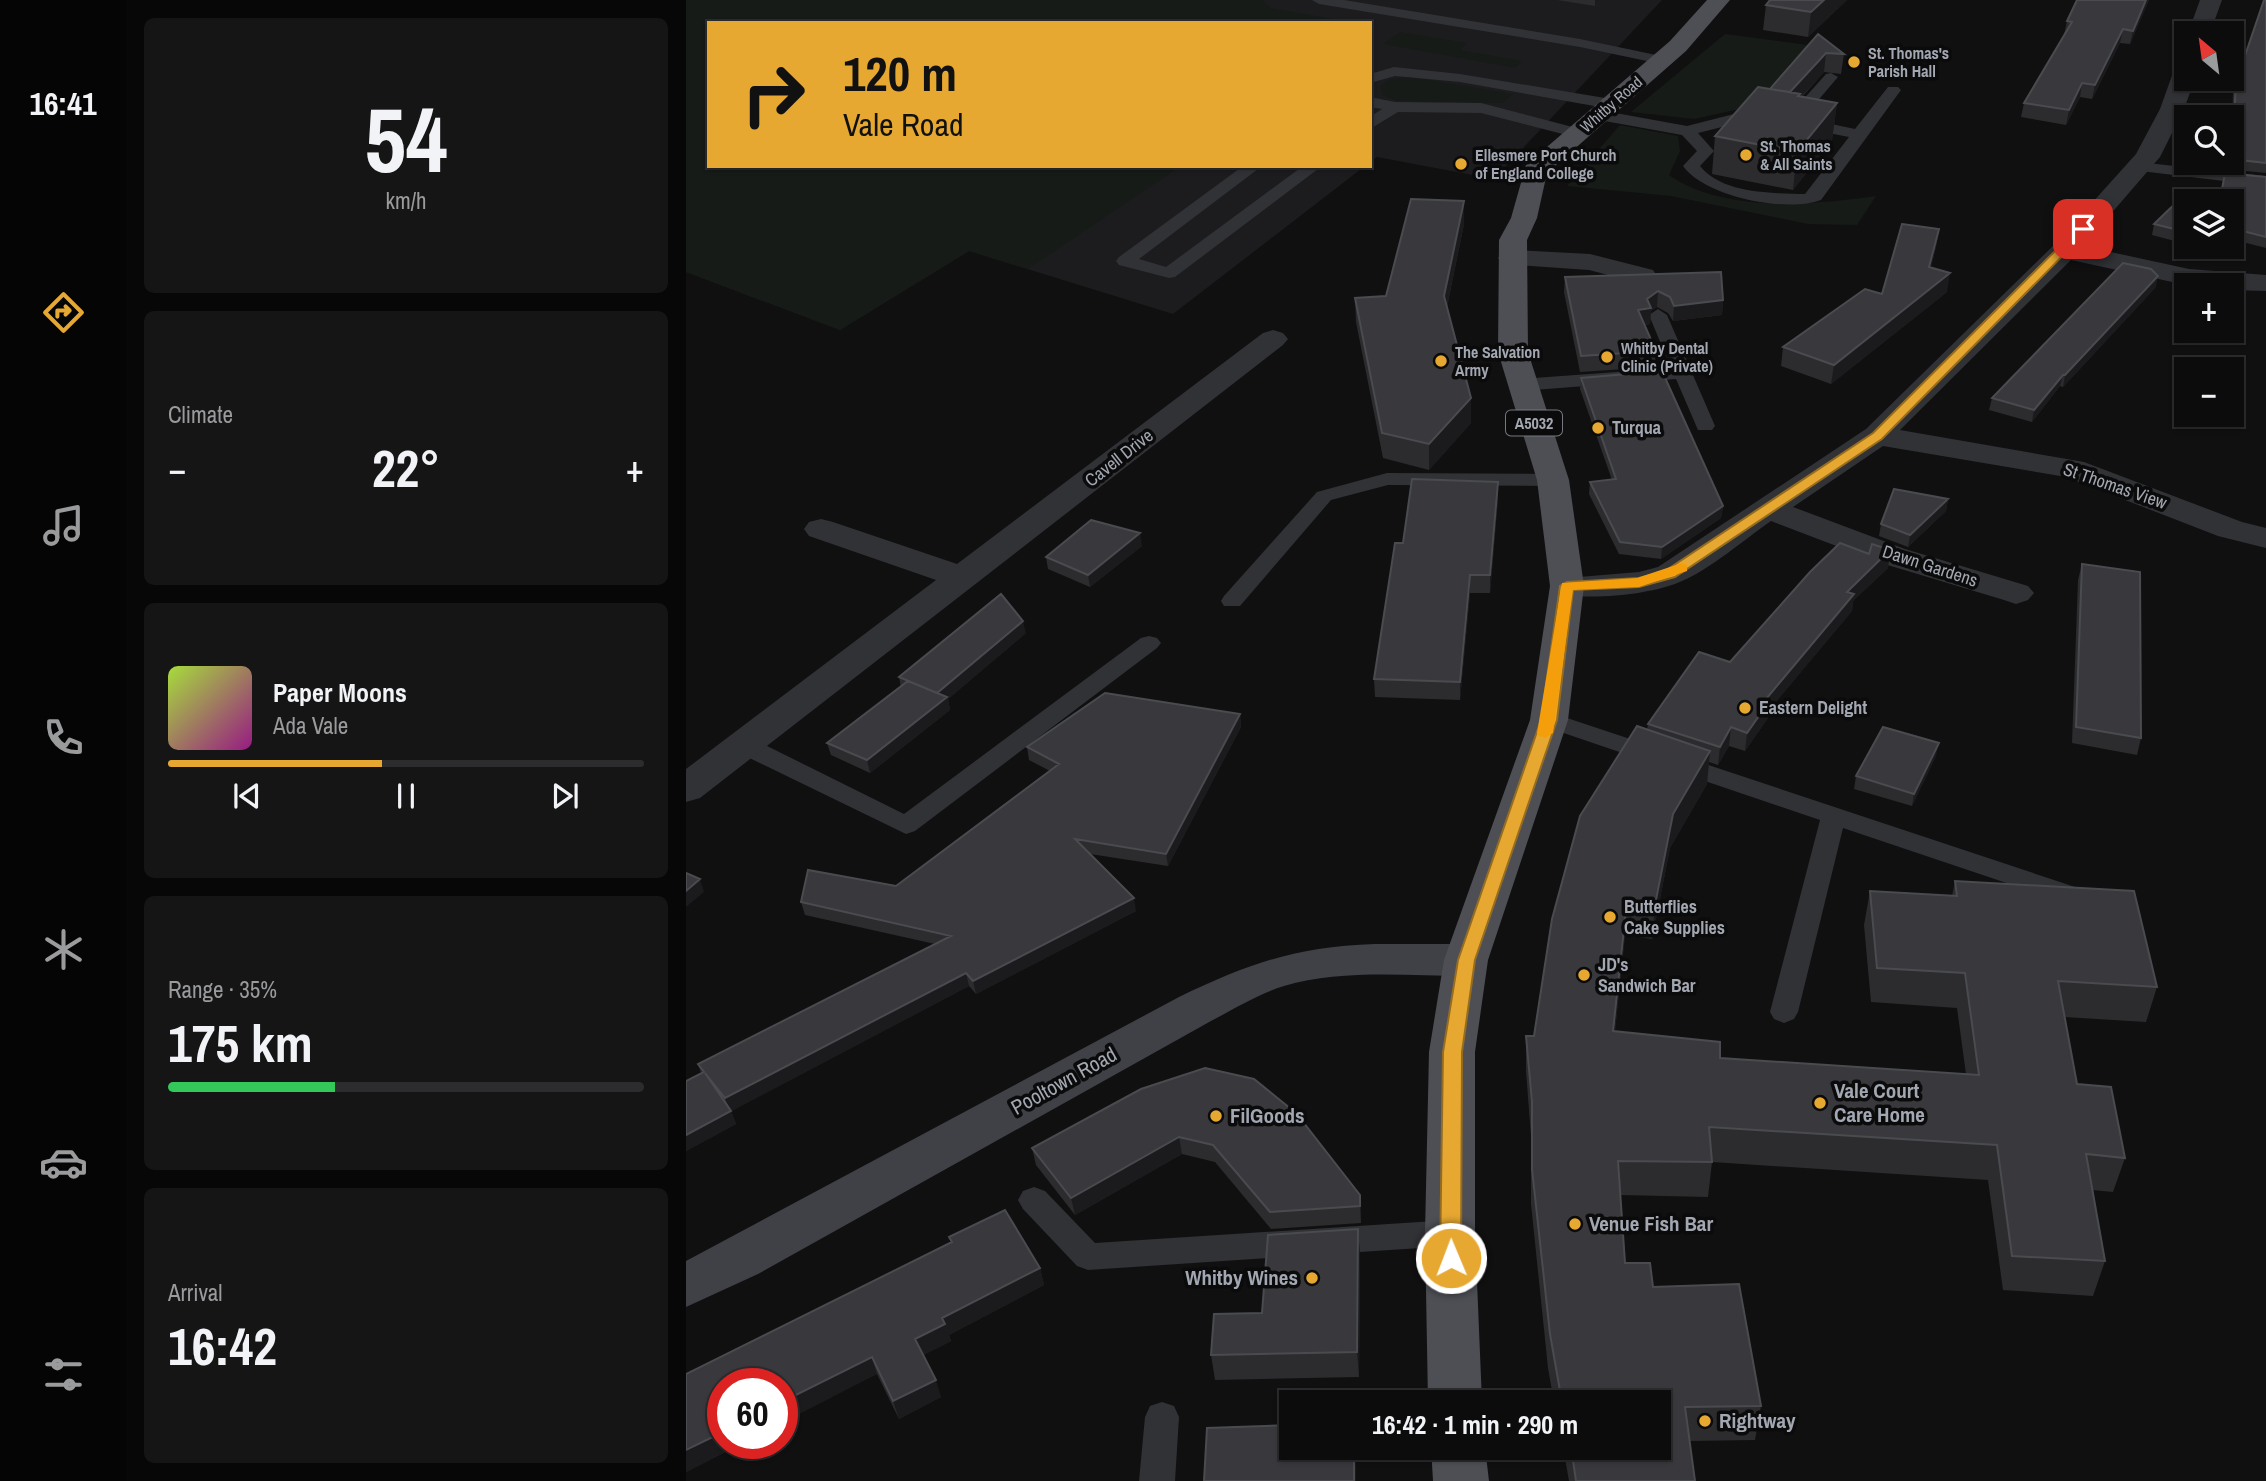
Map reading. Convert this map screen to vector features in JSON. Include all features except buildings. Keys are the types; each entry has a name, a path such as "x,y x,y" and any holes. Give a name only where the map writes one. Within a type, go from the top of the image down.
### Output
{"main road":[{"name":"Whitby Road","path":"1567,586 1553,480 1521,385 1513,352 1513,240 1524,218 1535,170 1661,60 1719,0"},
{"name":"A5032","path":"1455,1390 1450,1233 1452,1052 1466,960 1549,720 1567,586"},
{"path":"1459,1460 1461,1481"}],"street":[{"path":"2203,21 2211,0"},
{"path":"1567,586 1639,582 1670,574 1877,436 2065,250 2147,157 2178,91"},
{"path":"2065,250 2166,276 2230,284 2266,284"},
{"path":"1513,258 1598,253 1643,276"},
{"name":"Cavell Drive","path":"686,789 965,578 1273,339"},
{"name":"St Thomas View","path":"1877,436 2073,468 2230,529 2266,538"},
{"name":"Dawn Gardens","path":"1766,508 1893,556 2016,593"},
{"path":"821,530 965,578"},
{"name":"Pooltown Road","path":"686,1285 740,1259 1195,1009 1248,983 1282,971 1315,965 1466,960"}],"lane":[{"path":"1319,0 1580,43 1661,60"},
{"path":"1372,78 1394,71 1517,89 1687,131 1756,116 1859,134"},
{"path":"1792,121 1831,77"},
{"path":"1687,131 1706,151 1691,166 1696,175 1706,182 1755,193 1807,199 1815,196 1893,90"},
{"path":"1372,102 1395,107 1481,108 1578,133"},
{"path":"1372,123 1395,107"},
{"path":"2138,167 2266,181"},
{"path":"1251,168 1125,261 1169,273 1311,168"},
{"path":"1658,315 1705,426"},
{"path":"1521,385 1683,373"},
{"path":"1232,601 1324,496 1387,479 1553,480"},
{"path":"744,744 906,825 1149,643"},
{"path":"1549,720 1833,818 2072,896"},
{"path":"1784,1012 1833,818"},
{"path":"1034,1200 1088,1257 1450,1233"},
{"path":"1157,1481 1162,1417"}],"shaded area":[{"name":"Ellesmere Port Church of England College","path":"686,0 1662,0 1494,179 1377,157 1372,161 1372,21 707,21 707,168 1362,168 1173,314 969,251 840,330 686,272"},
{"path":"686,0 1262,0 1271,8 1344,21 707,21 707,168 1178,168 1028,269 969,251 840,330 686,272"},
{"path":"1400,32 1467,43 1460,50 1522,61 1515,68 1383,44"},
{"path":"1725,34 1815,46 1758,105 1694,119 1631,112"},
{"path":"1411,77 1513,94 1503,103 1398,101 1382,95 1380,86 1390,79"},
{"path":"1620,125 1678,136 1680,151 1669,175 1715,196 1742,201 1797,203 1876,196 1857,225 1808,224 1671,196 1567,186"}],"slow traffic":[{"path":"1545,733 1567,586 1639,582 1655,579 1682,568"}],"place":[{"name":"St. Thomas's Parish Hall","path":"1854,62"},
{"name":"St. Thomas & All Saints","path":"1746,155"},
{"name":"Ellesmere Port Church of England College","path":"1461,164"},
{"name":"Whitby Dental Clinic (Private)","path":"1607,357"},
{"name":"The Salvation Army","path":"1441,361"},
{"name":"Turqua","path":"1598,428"},
{"name":"Eastern Delight","path":"1745,708"},
{"name":"Butterflies Cake Supplies","path":"1610,917"},
{"name":"JD's Sandwich Bar","path":"1584,975"},
{"name":"Vale Court Care Home","path":"1820,1103"},
{"name":"FilGoods","path":"1216,1116"},
{"name":"Venue Fish Bar","path":"1575,1224"},
{"name":"Whitby Wines","path":"1312,1278"},
{"name":"Rightway","path":"1705,1421"}],"route":[{"path":"1451,1258 1452,1052 1466,960 1549,720 1567,586 1639,582 1670,574 1877,436 2083,229"}]}
